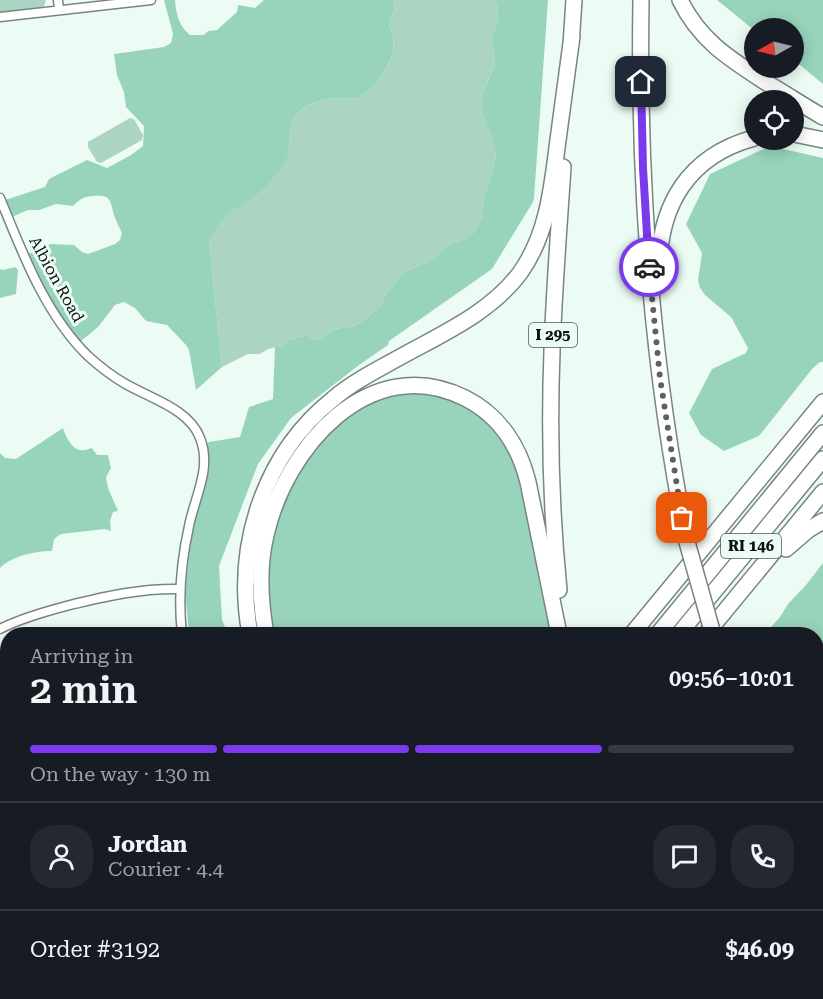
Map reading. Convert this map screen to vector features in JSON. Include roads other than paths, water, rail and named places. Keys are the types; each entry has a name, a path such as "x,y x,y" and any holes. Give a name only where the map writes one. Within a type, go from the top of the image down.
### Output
{"highway":[{"name":"I 295","path":"561,627 553,495 551,388 574,0"},
{"path":"641,0 643,168 660,378 687,542 705,627"},
{"path":"680,0 692,22 718,50 823,117"},
{"path":"249,627 245,583 251,532 270,480 279,461 295,439 323,408 351,386 485,307 519,274 534,250 544,224 550,196 572,36"},
{"path":"804,136 823,140"},
{"path":"660,378 659,257 668,212 678,191 702,164 722,150 744,142"},
{"path":"265,627 260,584 263,549 280,492 293,469 315,438 343,410 375,393 411,386 446,390 466,399 492,416 512,440 522,461 528,482 559,627"},
{"path":"638,627 823,403"},
{"name":"RI 146","path":"664,627 823,433"},
{"name":"RI 146","path":"685,627 823,459"},
{"path":"712,627 823,492"},
{"path":"737,597 799,537 823,521"},
{"path":"687,542 711,627"}],"street":[{"path":"49,0 55,11"},
{"path":"55,11 58,0"},
{"path":"63,0 68,0"},
{"path":"0,17 151,0"},
{"name":"Albion Road","path":"0,198 30,267 55,313 69,333 106,371 181,413 200,436 205,457 204,472 189,525 180,589 181,627"},
{"path":"5,627 50,610 126,592 159,588 180,589"}]}
